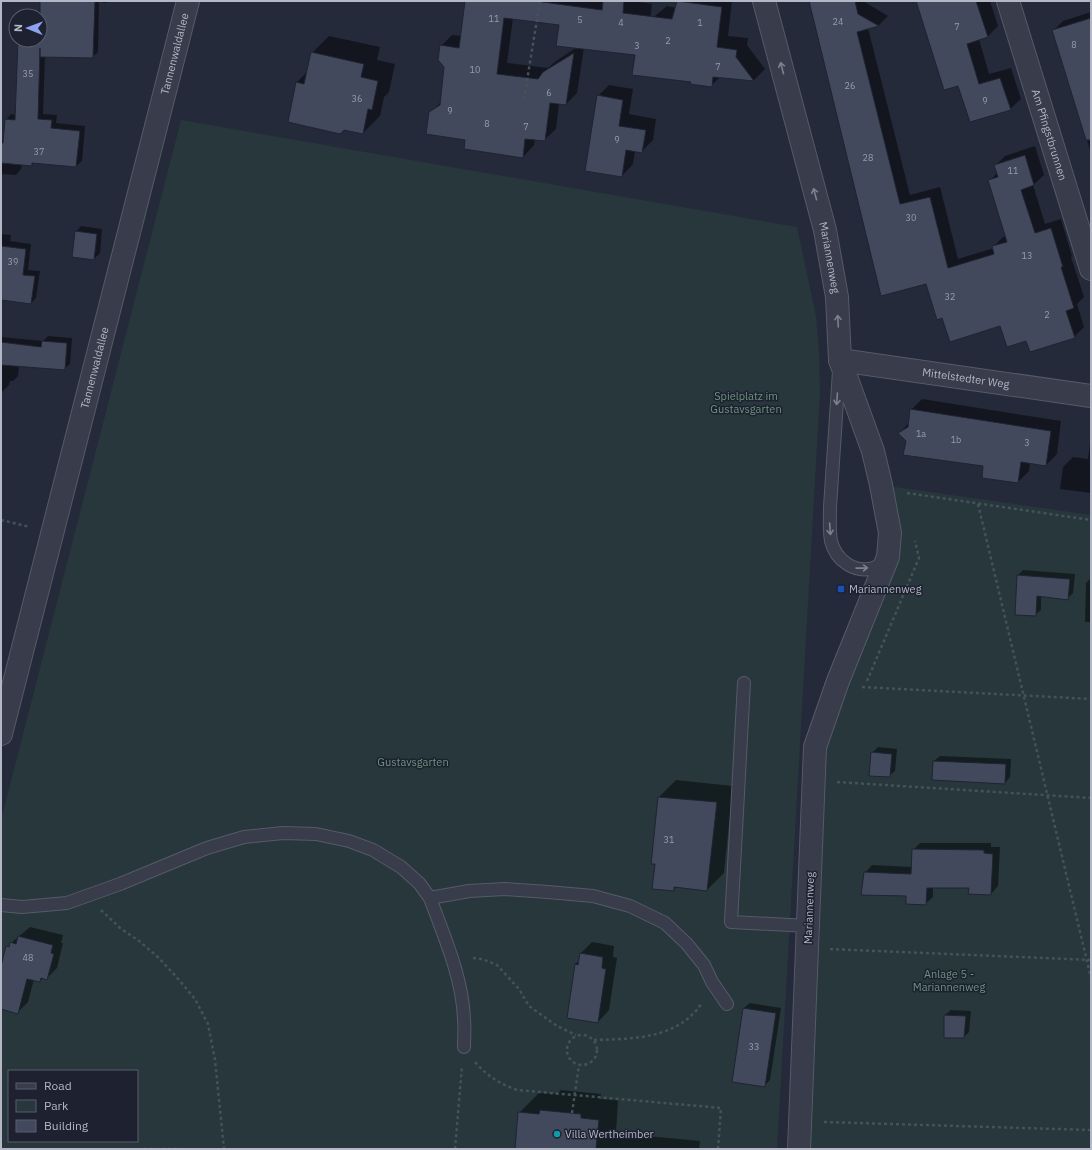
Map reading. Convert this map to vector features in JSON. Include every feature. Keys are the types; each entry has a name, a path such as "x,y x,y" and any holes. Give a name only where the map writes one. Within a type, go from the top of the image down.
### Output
{"street":[{"name":"Tannenwaldallee","path":"1,734 188,1"},
{"name":"Mariannenweg","path":"764,1 825,230 836,297 840,360 872,451 882,485 890,533 888,557 838,681 815,747 799,1149"},
{"name":"Am Pfingstbrunnen","path":"1008,1 1091,269"},
{"name":"Mittelstedter Weg","path":"840,360 1091,396"}],"lane":[{"path":"840,360 830,507 831,542 837,555 846,564 854,568 862,569 876,567 888,557"},
{"path":"744,683 731,922 809,926"},
{"path":"1,906 22,907 67,903 207,848 244,837 284,833 316,834 348,841 373,850 401,867 419,883 430,898 452,958 461,990 464,1019 464,1047"},
{"path":"430,898 469,891 505,889 593,896 630,906 665,923 687,944 704,965 712,982 727,1004"}],"path":[{"path":"524,99 540,1"},
{"path":"903,492 1091,520"},
{"path":"978,504 1091,978"},
{"path":"861,694 919,558 914,536"},
{"path":"838,681 864,687 1091,699"},
{"path":"835,781 1091,798"},
{"path":"95,893 100,909 120,928 140,941 159,958 179,980 195,999 208,1024 215,1060 224,1149"},
{"path":"826,949 1091,960"},
{"path":"452,958 482,959 497,965 519,989 529,1006 557,1026 576,1035 586,1035 594,1040 636,1038 656,1035 674,1028 687,1019 699,1007 712,982"},
{"path":"576,1035 569,1042 566,1051 571,1060 579,1065 588,1064 595,1057 597,1048 594,1040"},
{"path":"464,1047 487,1075 504,1086 517,1090 721,1108 718,1149"},
{"path":"455,1149 464,1047"},
{"path":"572,1113 579,1065"},
{"path":"819,1122 1091,1130"},
{"path":"144,1149 184,1149"}],"green space":[{"name":"Gustavsgarten","path":"181,120 797,227 816,316 820,392 777,1149 1,1149 1,820"},
{"name":"Anlage 5 - Mariannenweg","path":"881,485 1091,515 1091,1149 799,1149 815,747 888,557"}],"building":[{"path":"40,1 95,1 93,58 40,57 40,48 48,48 48,8 40,8"},
{"path":"465,1 535,1 602,10 603,1 624,1 623,13 672,19 677,1 722,7 717,47 737,50 736,57 754,81 713,77 712,87 690,84 691,82 632,75 635,55 556,46 559,25 504,18 497,74 538,79 543,72 574,53 566,105 550,103 545,141 525,139 523,158 464,149 465,140 426,134 429,112 440,105 444,67 438,60 440,45 459,48"},
{"path":"809,1 855,1 858,14 879,26 857,32 900,204 930,197 948,268 994,254 992,246 1007,242 988,180 998,177 994,165 1025,155 1034,185 1021,190 1035,233 1051,228 1074,308 1066,311 1075,338 1030,352 1026,341 1007,347 1000,326 950,342 942,318 937,320 926,284 881,296"},
{"path":"916,1 976,1 988,37 967,44 979,84 1000,78 1011,110 970,122 958,86 944,90"},
{"path":"1091,18 1091,140 1086,140 1052,30"},
{"path":"18,48 40,48 38,119 52,120 51,128 80,131 76,167 32,163 32,166 1,163 1,143 3,143 5,119 15,120"},
{"path":"311,52 364,64 361,77 378,81 372,110 368,109 363,134 344,130 340,134 288,122 296,82 304,84"},
{"path":"597,95 623,100 619,126 646,130 642,153 626,150 622,177 585,171"},
{"path":"75,231 97,234 94,260 72,257"},
{"path":"1,246 26,249 23,275 35,276 31,304 1,300"},
{"path":"42,341 67,343 65,370 1,365 1,342 41,347"},
{"path":"910,409 1051,431 1046,466 1021,462 1018,483 982,478 983,466 903,455 906,441 898,433 908,427"},
{"path":"1017,575 1070,579 1068,600 1037,596 1036,616 1015,615"},
{"path":"871,752 892,754 890,777 869,776"},
{"path":"933,761 1006,764 1005,784 932,780"},
{"path":"658,797 717,802 707,891 674,887 674,891 652,889 655,864 651,864"},
{"path":"912,849 984,850 984,853 993,854 991,895 968,894 969,888 927,888 926,905 906,904 906,896 861,895 864,872 911,874"},
{"path":"18,936 53,945 51,953 54,954 47,980 41,978 40,982 27,979 18,1014 1,1009 1,966 6,946 9,947 10,942 16,944"},
{"path":"580,953 603,957 602,968 606,969 598,1023 567,1018 575,964 578,965"},
{"path":"743,1008 776,1013 765,1087 732,1082"},
{"path":"944,1015 966,1016 964,1038 944,1038"},
{"name":"Villa Wertheimber","path":"540,1110 581,1114 581,1118 599,1120 596,1149 515,1149 518,1112 539,1114"}],"place":[{"name":"Mariannenweg","path":"841,589"},
{"name":"Villa Wertheimber","path":"557,1134"}],"park label":[{"name":"Spielplatz im Gustavsgarten","path":"746,402"}]}
